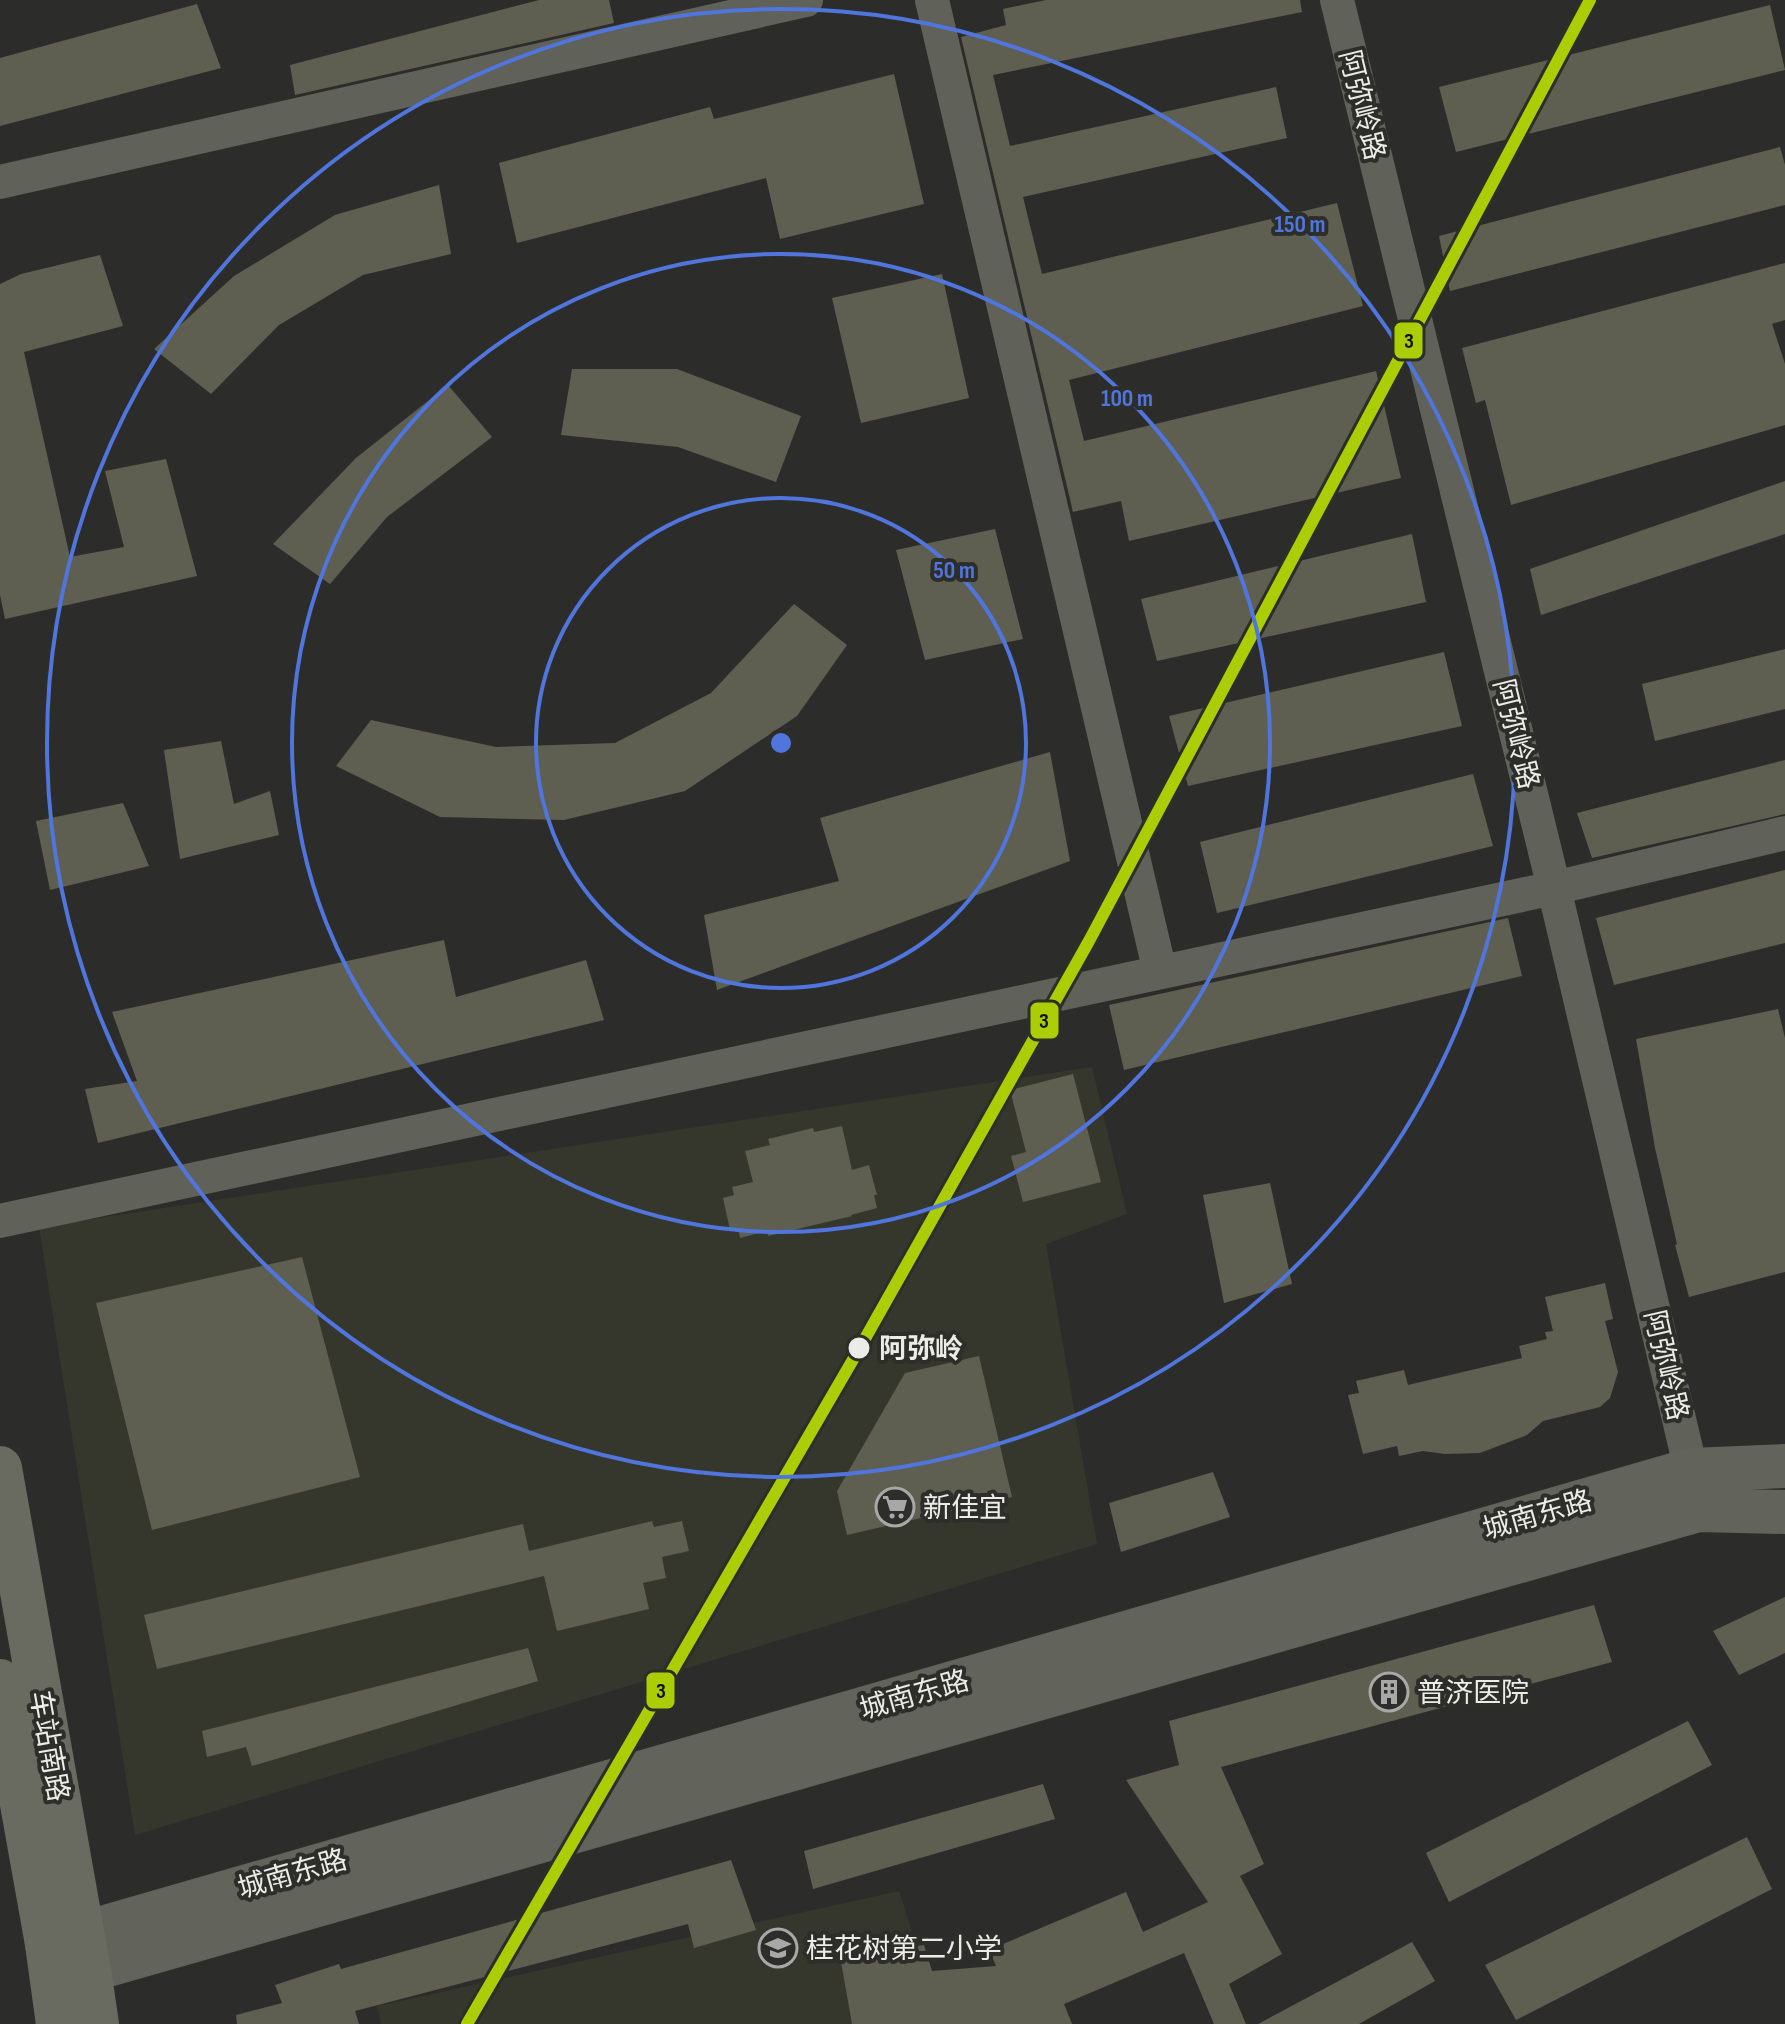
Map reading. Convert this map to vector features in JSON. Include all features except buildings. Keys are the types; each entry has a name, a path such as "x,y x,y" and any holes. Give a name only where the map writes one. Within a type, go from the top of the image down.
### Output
{"main road":[{"name":"城南东路","path":"68,1957 1691,1470 1785,1466"},
{"name":"车站南路","path":"0,1468 68,1957 58,2024"},
{"name":"城南东路","path":"68,1957 1698,1510 1785,1512"},
{"name":"车站南路","path":"0,1681 68,1957 97,2024"}],"street":[{"path":"0,182 806,0"},
{"path":"932,0 1160,972"},
{"name":"阿弥岭路","path":"1337,0 1554,888 1691,1470"},
{"path":"0,1221 1554,888 1785,833"}],"shaded area":[{"path":"1092,1067 1127,1214 1046,1244 1097,1544 135,1835 39,1227"},
{"name":"桂花树第二小学","path":"899,1891 942,2024 381,2024 377,2006"}],"transit line":[{"name":"3","path":"467,2024 858,1351 1089,941 1590,0"}],"place":[{"name":"阿弥岭","path":"859,1348"},
{"name":"新佳宜","path":"895,1507"},
{"name":"普济医院","path":"1389,1692"},
{"name":"桂花树第二小学","path":"778,1948"}]}
